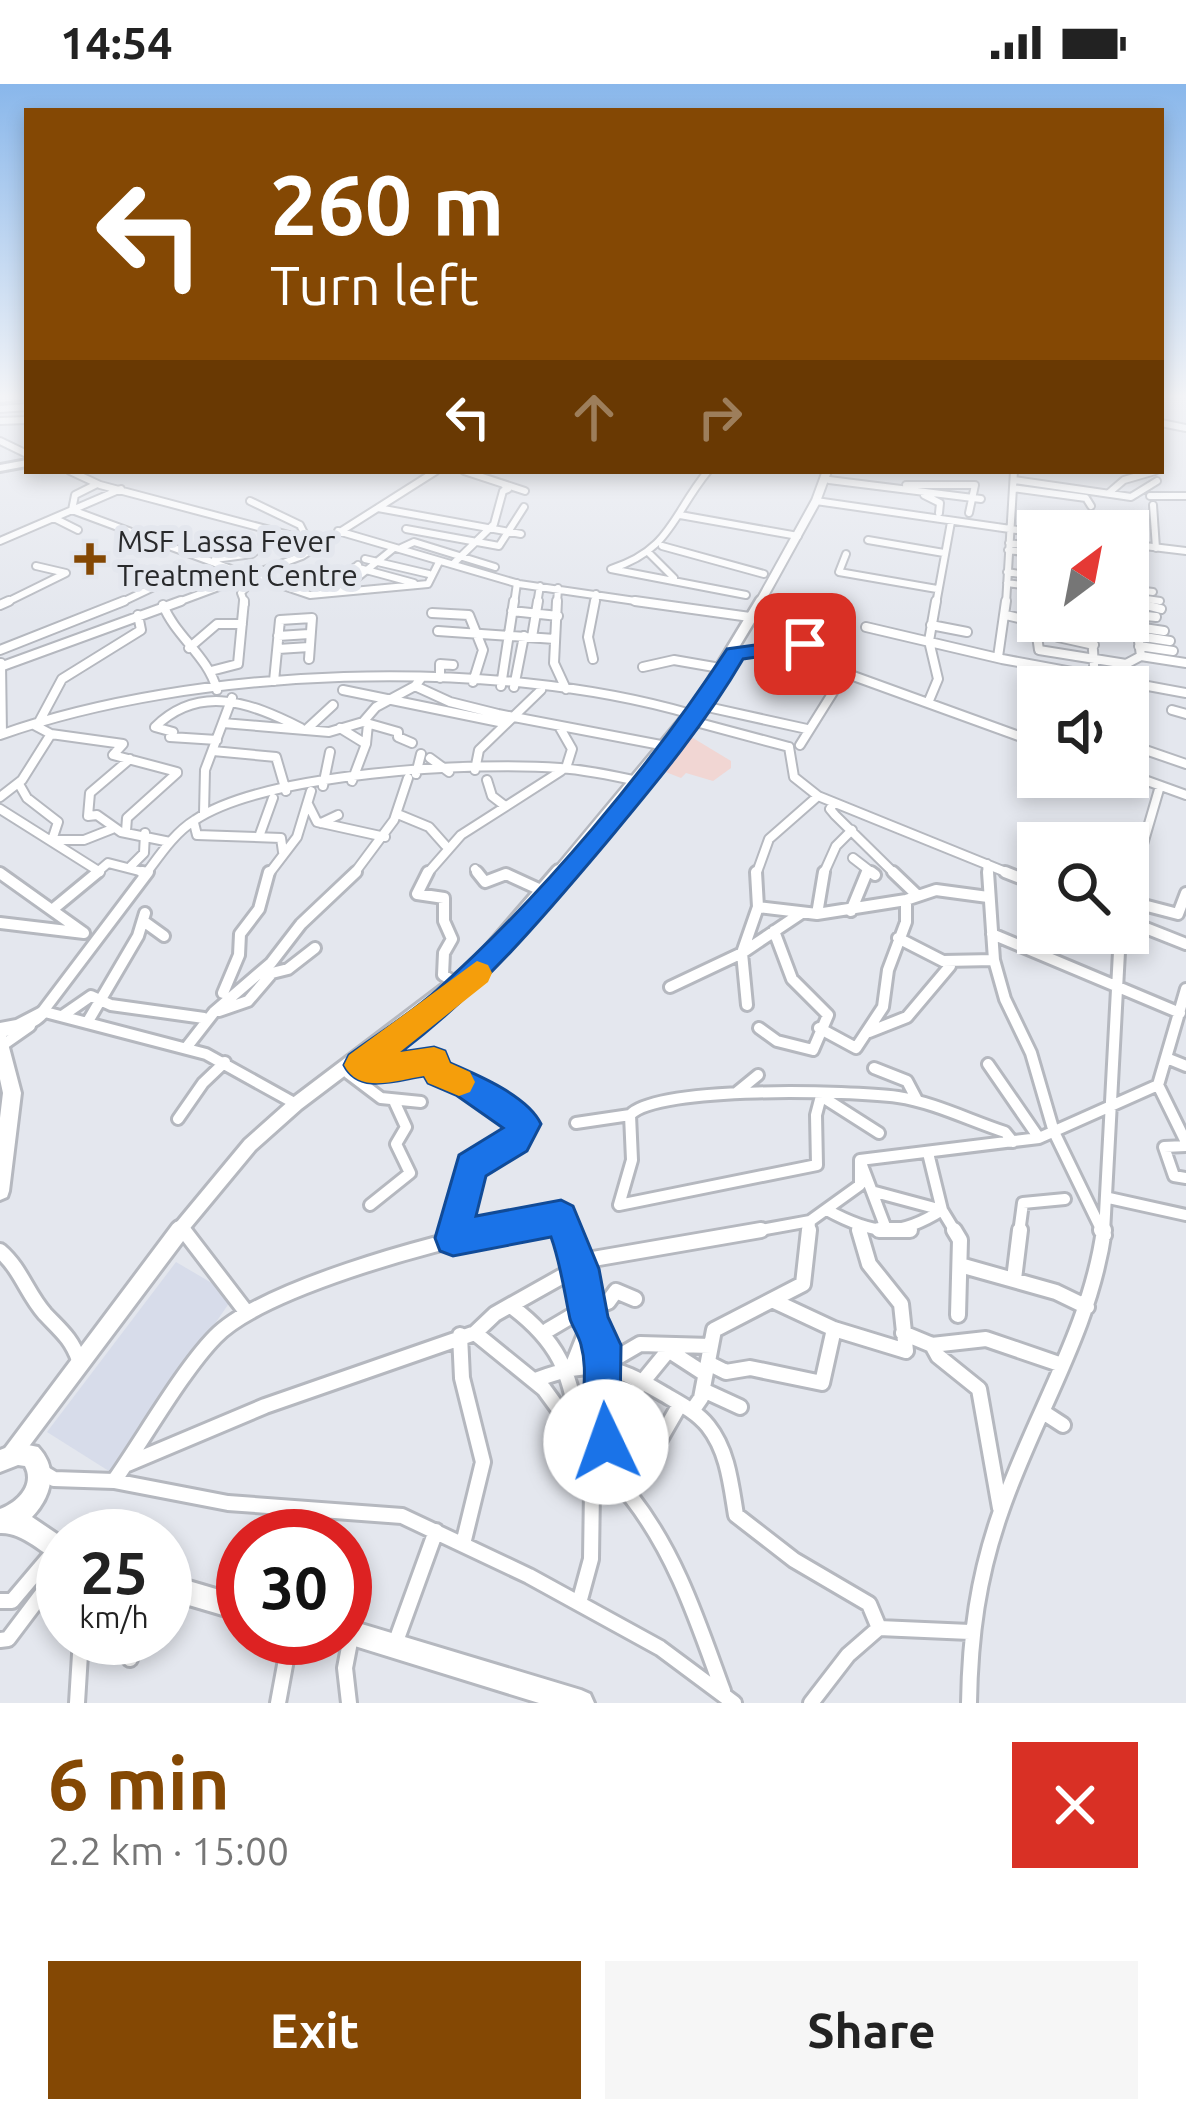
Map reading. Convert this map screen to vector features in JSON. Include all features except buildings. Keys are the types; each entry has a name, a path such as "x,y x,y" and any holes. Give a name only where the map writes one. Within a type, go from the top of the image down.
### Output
{"highway":[{"path":"0,1140 2,1052 19,1026 43,1013"},
{"path":"2,1052 26,1029"},
{"path":"0,1191 12,1106 2,1052"},
{"path":"5,1458 24,1453 41,1480 39,1509"},
{"path":"2,1521 41,1480"},
{"path":"2,1521 21,1524 36,1534"},
{"path":"372,1642 581,1703"},
{"path":"372,1646 539,1701"}],"main road":[{"path":"41,1480 39,1435 55,1407 125,1306 185,1232 268,1138 480,971 633,782 692,718 788,560 829,474"},
{"path":"788,560 819,502"},
{"path":"737,613 755,615"},
{"path":"5,1458 237,1160 296,1103 458,984 543,891 633,782 704,706 755,615"}],"street":[{"path":"76,474 97,484 319,543"},
{"path":"0,665 302,556 429,474"},
{"path":"0,665 250,575 343,531 429,474"},
{"path":"480,474 525,491"},
{"path":"704,474 662,546 611,568 746,595"},
{"path":"829,474 981,499"},
{"path":"1069,474 1070,487"},
{"path":"1110,492 1124,480 1145,474"},
{"path":"1014,480 1135,496 1157,481"},
{"path":"1014,480 1086,498 1091,506"},
{"path":"998,657 1006,616 1014,480"},
{"path":"895,488 942,482 975,485 969,513"},
{"path":"72,510 75,494 97,484"},
{"path":"453,564 481,544 503,504 503,492 508,489 504,485"},
{"path":"0,541 122,489"},
{"path":"914,491 940,503 939,513"},
{"path":"1156,548 1152,500 1186,496"},
{"path":"250,501 304,527 307,539"},
{"path":"819,502 1017,530"},
{"path":"406,529 499,546 524,507"},
{"path":"378,508 521,534"},
{"path":"72,510 93,522 210,558 230,569"},
{"path":"680,514 798,536"},
{"path":"422,529 433,516"},
{"path":"53,518 78,530"},
{"path":"928,703 938,679 928,640 951,522"},
{"path":"441,550 465,527"},
{"path":"210,558 252,554 278,531"},
{"path":"343,531 518,584 737,613"},
{"path":"343,531 521,582 737,613"},
{"path":"1149,533 1155,534"},
{"path":"368,540 357,555 429,574"},
{"path":"868,540 944,553"},
{"path":"341,591 410,542 496,567"},
{"path":"662,546 764,574"},
{"path":"1009,547 1017,548"},
{"path":"1149,547 1186,550"},
{"path":"648,553 674,581"},
{"path":"846,554 839,572 937,589"},
{"path":"378,590 417,556"},
{"path":"328,593 365,559"},
{"path":"250,575 297,593 378,590 428,584 439,562"},
{"path":"723,591 726,565"},
{"path":"0,605 66,573 36,566"},
{"path":"355,567 409,586"},
{"path":"1007,572 1017,574"},
{"path":"0,650 182,574"},
{"path":"212,671 238,664 245,603 241,593 250,575"},
{"path":"391,580 422,585"},
{"path":"1007,583 1017,584"},
{"path":"501,686 518,584"},
{"path":"514,687 540,586"},
{"path":"558,588 554,663 566,689"},
{"path":"1149,593 1153,592"},
{"path":"593,659 587,641 596,594"},
{"path":"515,596 537,598"},
{"path":"1132,599 1159,609 1132,599"},
{"path":"163,605 166,618 188,648 212,671 217,690"},
{"path":"512,609 558,613"},
{"path":"432,613 468,614 483,650 473,682"},
{"path":"138,615 141,630"},
{"path":"755,615 792,623"},
{"path":"1006,616 1035,622 1036,648 1058,654 1132,664 1139,642"},
{"path":"274,681 280,620 310,617 308,659"},
{"path":"35,723 62,679 166,618"},
{"path":"188,648 217,624 242,624"},
{"path":"931,626 967,632"},
{"path":"866,627 1043,666"},
{"path":"439,631 555,639"},
{"path":"1149,637 1163,631"},
{"path":"278,636 309,634"},
{"path":"1058,642 1058,654"},
{"path":"1087,642 1094,645"},
{"path":"1094,642 1094,666"},
{"path":"1141,642 1186,663"},
{"path":"1146,642 1172,646"},
{"path":"735,653 805,644 855,676 1017,735"},
{"path":"278,649 309,647"},
{"path":"643,667 674,660 721,668"},
{"path":"440,678 440,664 453,665"},
{"path":"0,665 1,735 145,697 217,690 304,729"},
{"path":"855,676 839,676 796,742 790,760 794,777 818,796 1017,876"},
{"path":"352,781 366,744 365,723 422,677"},
{"path":"217,740 170,737 173,732 155,728 184,705 274,681 422,677 615,694 796,742"},
{"path":"415,686 507,720"},
{"path":"1149,686 1186,693"},
{"path":"344,690 507,720 610,732 666,746"},
{"path":"476,770 475,755 541,690"},
{"path":"204,813 206,770 231,693"},
{"path":"304,729 333,705"},
{"path":"704,706 796,742"},
{"path":"1172,710 1186,714"},
{"path":"35,723 51,734 123,743 112,754 177,773 160,783 142,809 127,818 130,836 145,833 170,842"},
{"path":"223,723 329,732 365,723 398,732 398,737 412,743"},
{"path":"243,754 255,726"},
{"path":"340,728 366,744"},
{"path":"458,984 442,975 444,953 452,942 444,921 444,898 416,894 445,845 564,769 572,749 560,728"},
{"path":"0,797 19,784 51,734"},
{"path":"1149,751 1186,764"},
{"path":"213,752 278,758 286,791"},
{"path":"313,757 329,755 323,785"},
{"path":"186,1048 202,1019 273,961 385,837 425,756 448,772"},
{"path":"112,829 97,815 88,816 86,800 106,775 130,759"},
{"path":"26,1029 172,844 194,824 231,806 412,776 564,769"},
{"path":"43,1013 170,842 204,813 286,791 448,772 564,769 633,782"},
{"path":"487,780 492,796 505,806"},
{"path":"1149,782 1186,795"},
{"path":"19,784 27,799 58,821 59,830 52,840"},
{"path":"1149,824 1160,786"},
{"path":"223,994 239,956 240,934 259,909 268,874 297,838 311,791"},
{"path":"748,1005 742,953 758,907 756,869 770,839 818,796"},
{"path":"260,834 273,797"},
{"path":"386,800 430,827 445,845"},
{"path":"308,803 319,823"},
{"path":"834,803 830,809 912,898"},
{"path":"0,808 100,872"},
{"path":"319,823 338,814"},
{"path":"302,823 385,837"},
{"path":"194,824 197,836 281,838 283,852"},
{"path":"52,840 83,840 112,829 126,831"},
{"path":"817,914 833,844 852,830"},
{"path":"131,866 144,854 145,833"},
{"path":"851,911 872,872 853,858"},
{"path":"52,910 109,863 147,873"},
{"path":"987,864 994,960 1005,999 1031,1053 1054,1132 1104,1235"},
{"path":"475,868 484,882 506,874 543,891"},
{"path":"0,873 84,933"},
{"path":"758,907 817,914 851,911 936,890 988,897"},
{"path":"1149,904 1178,914 1186,893"},
{"path":"819,1028 856,1048 868,1032 883,1007 912,898"},
{"path":"670,987 742,953 800,914"},
{"path":"87,1023 145,918 164,936"},
{"path":"0,939 4,924 100,936"},
{"path":"1149,930 1186,944"},
{"path":"759,1028 777,1041 813,1050 828,1015 794,985 777,958 774,931"},
{"path":"992,934 1180,1013"},
{"path":"898,938 922,956 950,966 994,960"},
{"path":"202,1019 248,1001 272,973 288,969 315,948"},
{"path":"968,1703 970,1632 1000,1509 1087,1307 1104,1235 1119,954"},
{"path":"868,1032 895,1028 927,998 950,966"},
{"path":"860,1160 1040,1138 1158,1085 1186,988"},
{"path":"62,1016 83,997 166,1013 194,1011 202,1019"},
{"path":"43,1013 186,1048 225,1062 296,1103"},
{"path":"1168,1059 1186,1066"},
{"path":"354,1069 434,1061 439,1073 467,1085 524,1124 515,1140 471,1166 453,1238"},
{"path":"178,1119 202,1083 225,1062"},
{"path":"988,1064 1040,1138"},
{"path":"874,1068 907,1081 917,1100"},
{"path":"354,1069 365,1090 395,1103 421,1102"},
{"path":"736,1093 758,1075"},
{"path":"1158,1085 1186,1144 1164,1147 1174,1176 1186,1178"},
{"path":"576,1123 630,1115 638,1106 668,1098 736,1093 917,1100 1005,1132 1013,1142"},
{"path":"630,1115 635,1130 631,1173 620,1205 817,1165 816,1115 821,1096"},
{"path":"821,1096 879,1133"},
{"path":"370,1204 410,1173 397,1144 406,1127 395,1103"},
{"path":"928,1153 942,1210 957,1231 958,1315"},
{"path":"860,1160 885,1226"},
{"path":"125,1465 265,1406 468,1334 605,1254 810,1221 860,1185 860,1160"},
{"path":"875,1192 942,1210"},
{"path":"1109,1198 1186,1216"},
{"path":"1013,1279 1023,1203 1065,1199"},
{"path":"827,1210 859,1228 885,1226 902,1231 916,1228 942,1210"},
{"path":"114,1481 215,1337 247,1313 382,1259 453,1238 561,1218 581,1269 588,1314 601,1342 600,1411 609,1451"},
{"path":"629,1492 705,1376 714,1330 803,1284 810,1221"},
{"path":"774,1301 833,1329 905,1351 901,1304 875,1275 859,1228"},
{"path":"185,1232 247,1313"},
{"path":"0,1251 43,1312 71,1337 80,1361"},
{"path":"960,1265 1087,1307"},
{"path":"548,1330 570,1317 588,1314 616,1291 635,1299"},
{"path":"511,1306 548,1330 570,1367 584,1450"},
{"path":"570,1367 588,1314"},
{"path":"705,1376 750,1368 822,1384 833,1329"},
{"path":"903,1333 932,1345 986,1340 1062,1365"},
{"path":"468,1334 538,1379 564,1410 597,1474 629,1492 684,1581 729,1700"},
{"path":"463,1544 483,1462 462,1378 468,1334"},
{"path":"71,1337 97,1336"},
{"path":"604,1365 630,1344 711,1346"},
{"path":"932,1345 938,1356 979,1389 1000,1509"},
{"path":"665,1348 740,1407"},
{"path":"579,1604 591,1559 592,1489 609,1451 615,1415 647,1383 665,1348"},
{"path":"538,1379 570,1367 604,1365 647,1383 686,1409 709,1427 728,1466 736,1515 794,1560 869,1604 879,1628"},
{"path":"1043,1412 1063,1425"},
{"path":"41,1480 114,1481 228,1503 402,1516 660,1648 729,1700"},
{"path":"394,1646 436,1531"},
{"path":"0,1601 12,1601 36,1577"},
{"path":"0,1640 8,1639 36,1593"},
{"path":"811,1703 848,1654 879,1628 970,1632"},
{"path":"76,1703 79,1665"},
{"path":"278,1703 285,1665"},
{"path":"345,1665 349,1703"}],"shaded area":[{"path":"688,735 731,761 731,768 713,781 686,773 681,778 658,769"},
{"path":"176,1262 234,1296 112,1473 47,1432"}],"slow traffic":[{"path":"459,1082 439,1073 434,1061 367,1070 360,1065 477,973"}],"place":[{"name":"MSF Lassa Fever Treatment Centre","path":"90,559"}],"route":[{"path":"606,1442 600,1411 602,1345 590,1322 581,1269 561,1218 453,1238 471,1166 515,1140 524,1124 467,1085 439,1073 434,1061 367,1070 360,1065 444,1002 505,944 657,765 707,701 735,653 805,644"}]}
